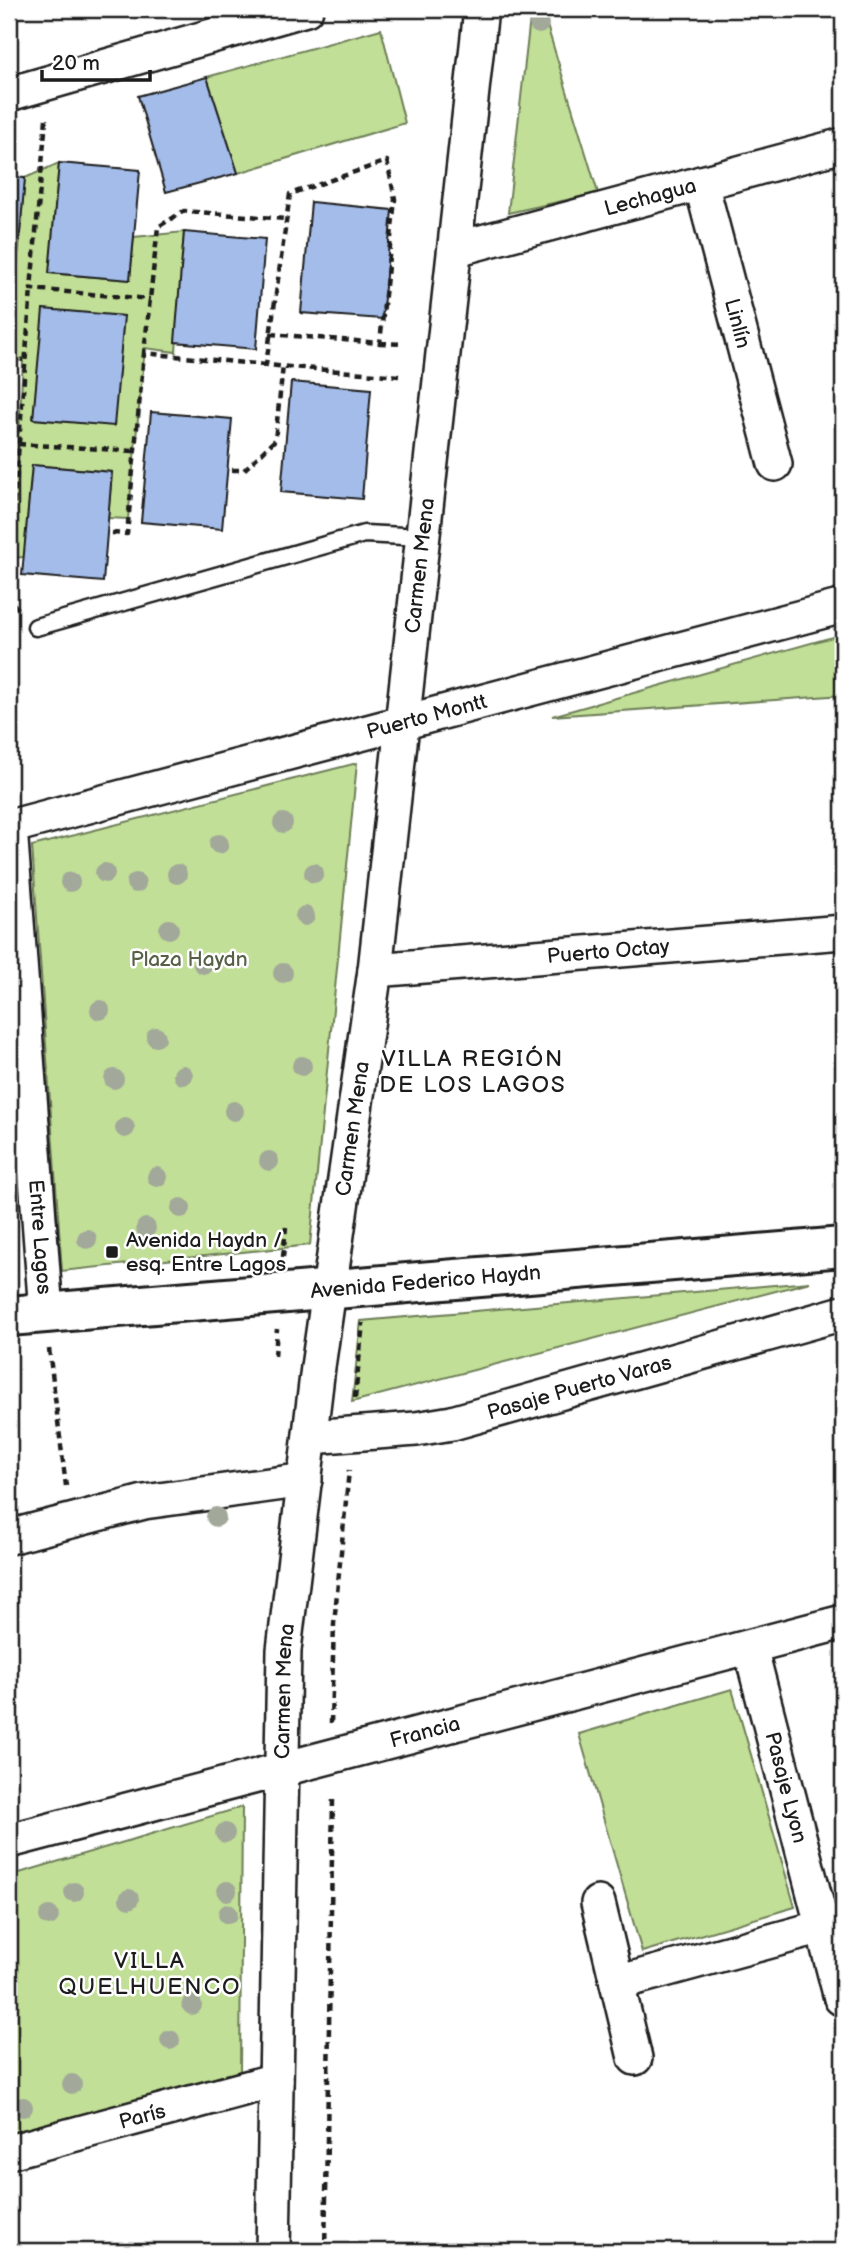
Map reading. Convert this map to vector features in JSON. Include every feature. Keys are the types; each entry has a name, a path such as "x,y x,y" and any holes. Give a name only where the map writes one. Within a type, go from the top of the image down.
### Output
{"street":[{"path":"9,94 232,19 306,9"},
{"name":"Carmen Mena","path":"273,2251 284,1650 310,1437 374,970 481,9"},
{"name":"Lechagua","path":"456,249 843,145"},
{"name":"Linlín","path":"701,183 775,464"},
{"name":"Puerto Montt","path":"9,827 843,606"},
{"name":"Entre Lagos","path":"9,827 46,1313"},
{"name":"Puerto Octay","path":"374,970 843,932"},
{"name":"Avenida Federico Haydn","path":"9,1316 843,1247"},
{"name":"Pasaje Puerto Varas","path":"310,1437 416,1429 452,1423 843,1313"},
{"path":"9,1537 144,1502 305,1480"},
{"name":"Francia","path":"9,1841 281,1772 843,1622"},
{"name":"Pasaje Lyon","path":"750,1647 841,1997"},
{"path":"598,1903 635,2058"},
{"path":"617,1983 822,1927"},
{"name":"París","path":"9,2151 276,2080"}],"lane":[{"path":"36,627 365,534 423,537"}],"path":[{"path":"36,627 12,602 10,558 23,360 47,121"},
{"path":"266,365 290,194 387,161 395,199 380,343"},
{"path":"112,533 127,534 158,227 184,211 286,219"},
{"path":"31,289 150,299"},
{"path":"270,334 402,344"},
{"path":"144,353 399,376"},
{"path":"9,359 23,360"},
{"path":"232,470 244,470 275,440 283,366"},
{"path":"9,422 19,425"},
{"path":"18,444 134,451"},
{"path":"46,1313 71,1520"},
{"path":"325,2251 333,1799"}],"green space":[{"path":"531,9 542,9 598,193 508,213"},
{"path":"381,29 405,123 238,173 207,77"},
{"path":"59,163 50,273 130,280 134,237 184,232 176,352 145,348 128,519 108,518 112,472 32,465 24,557 9,558 9,432 19,432 23,361 9,359 9,288 15,288 25,178"},
{"path":"843,634 843,695 552,716"},
{"name":"Plaza Haydn","path":"357,763 310,1245 62,1271 32,846"},
{"path":"810,1282 352,1402 361,1321"},
{"path":"732,1689 795,1907 642,1952 579,1734"},
{"path":"242,1807 240,2073 9,2133 9,1876"}],"building":[{"path":"207,77 238,173 166,192 138,96"},
{"path":"59,163 140,170 130,280 49,273"},
{"path":"9,177 25,178 15,288 9,288"},
{"path":"311,202 392,210 382,319 301,313"},
{"path":"184,232 265,239 256,349 175,342"},
{"path":"43,309 124,316 114,426 33,419"},
{"path":"291,382 371,389 362,499 281,492"},
{"path":"151,412 232,419 222,529 141,522"},
{"path":"32,465 112,472 103,582 22,575"}],"place":[{"name":"Avenida Haydn / esq. Entre Lagos","path":"112,1252"}],"district":[{"name":"VILLA REGIÓN DE LOS LAGOS","path":"473,1072"},
{"name":"VILLA QUELHUENCO","path":"150,1974"}]}
